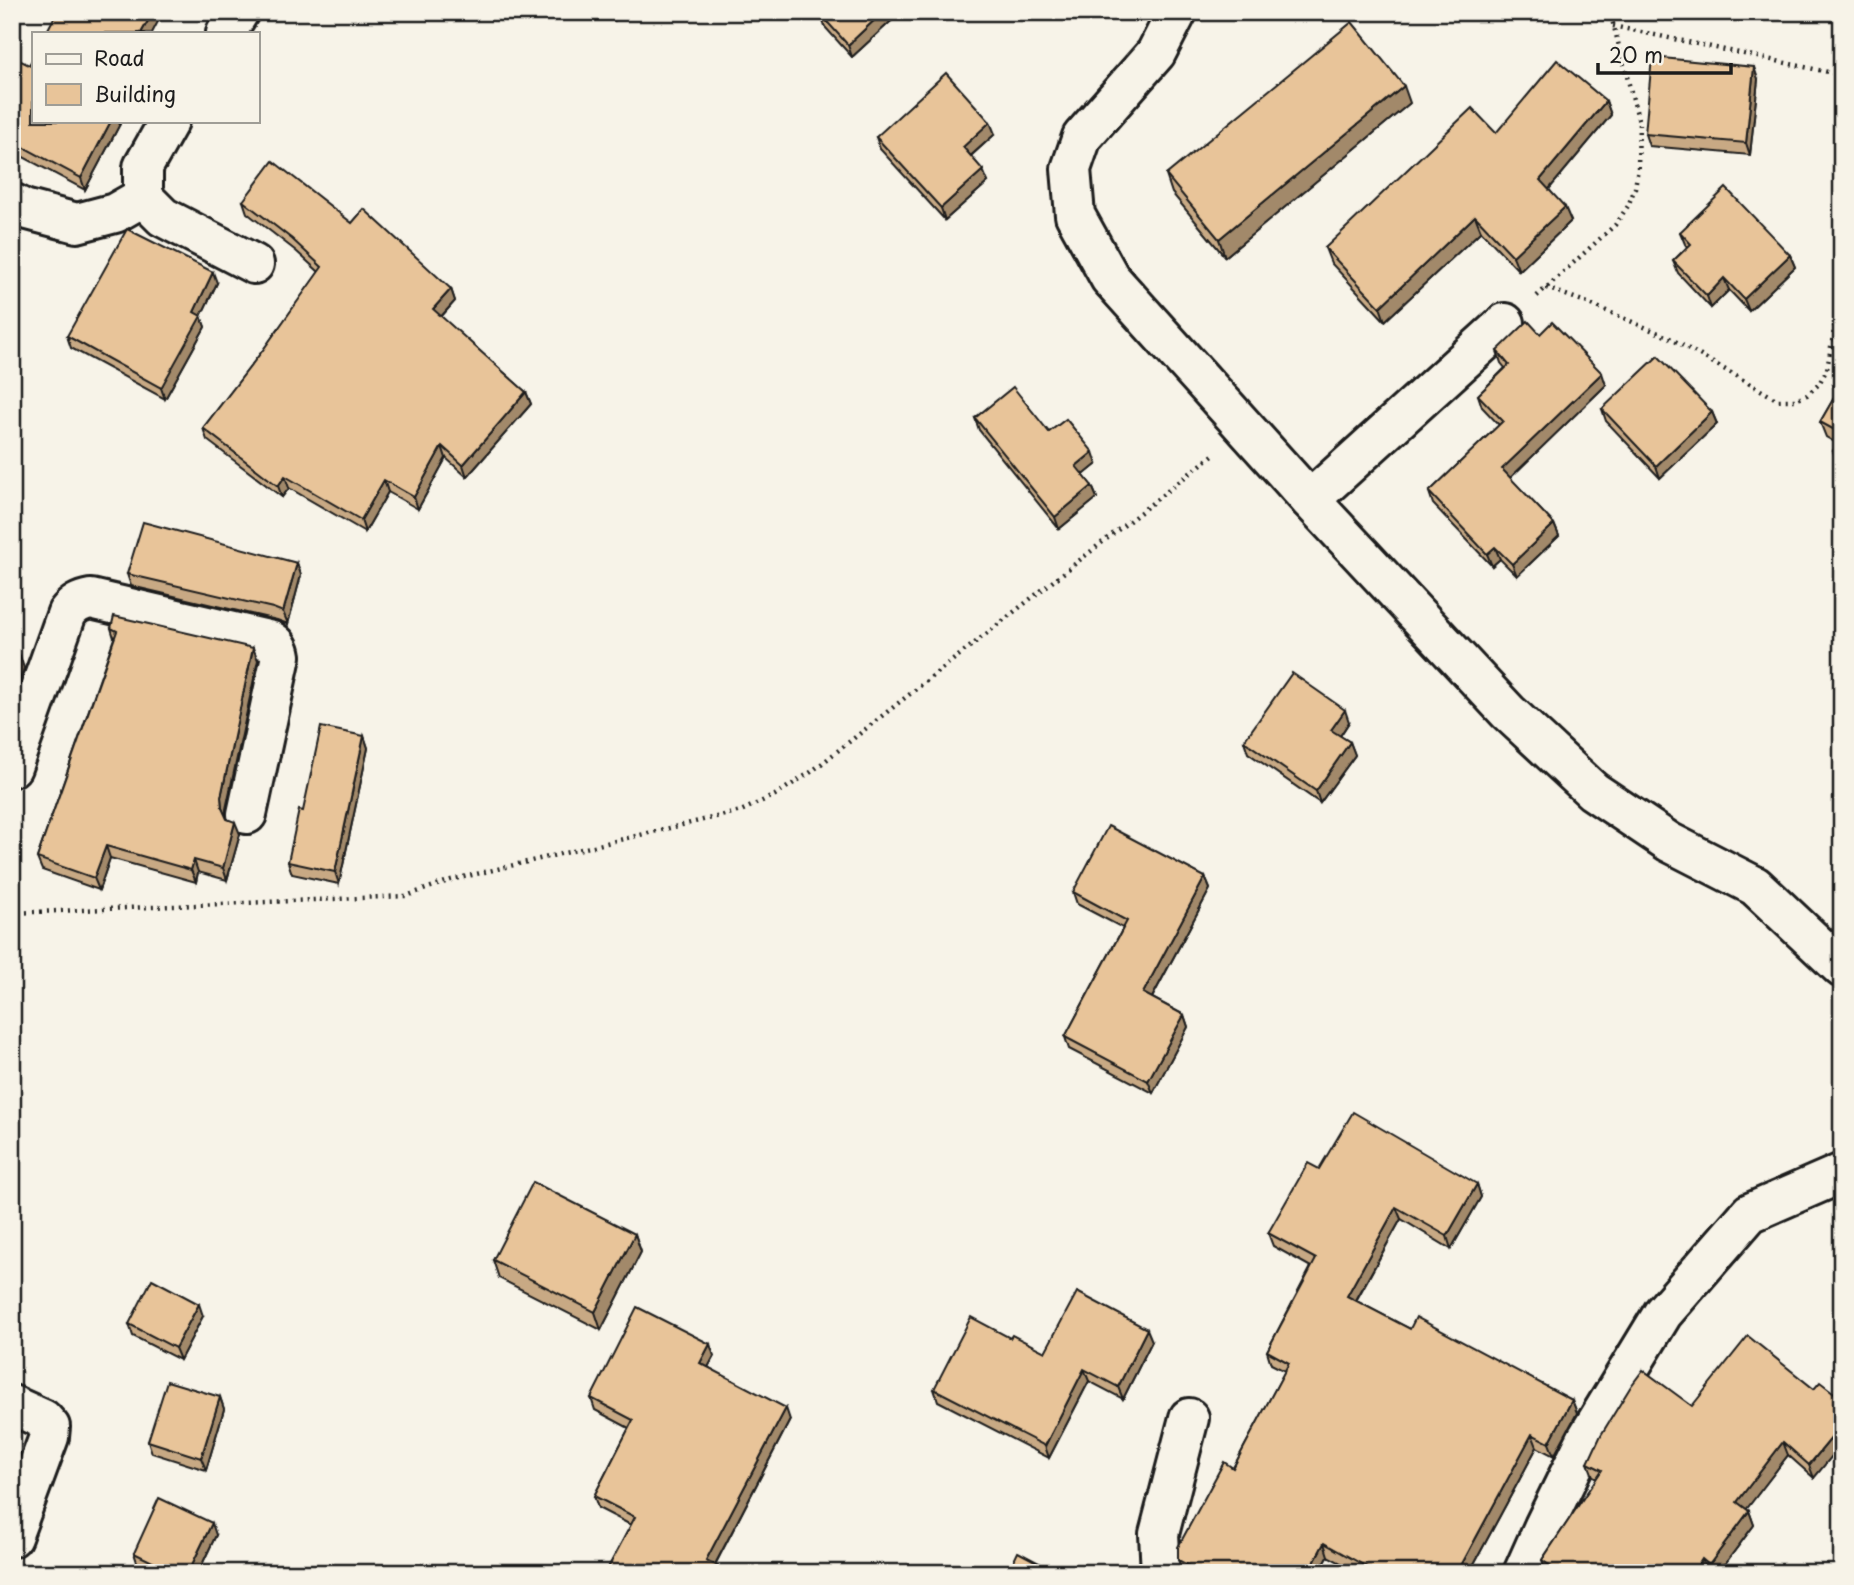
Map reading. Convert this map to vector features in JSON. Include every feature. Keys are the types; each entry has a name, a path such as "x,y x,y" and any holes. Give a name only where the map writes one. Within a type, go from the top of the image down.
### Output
{"street":[{"path":"227,32 239,12"},
{"path":"1177,12 1156,53 1083,137 1071,169 1075,215 1110,278 1310,500 1508,712 1592,791 1669,842 1755,886 1842,968"},
{"path":"168,122 143,167 143,197 163,217 254,264"},
{"path":"16,214 78,223 115,213 143,197"},
{"path":"1310,500 1505,323"},
{"path":"12,767 67,612 82,600 91,599 277,644 281,656 247,814"},
{"path":"1523,1573 1587,1437 1663,1313 1750,1213 1842,1173"},
{"path":"12,1405 43,1419 50,1427 49,1437 12,1537"},
{"path":"1161,1573 1159,1534 1189,1418"}],"path":[{"path":"1505,323 1615,225 1628,206 1635,188 1639,122 1610,12"},
{"path":"1613,26 1842,75"},
{"path":"1546,288 1668,337 1778,400 1796,400 1807,395 1819,384 1827,369 1842,286"},
{"path":"12,914 407,896 452,880 741,811 775,795 811,772 1247,428"}],"building":[{"path":"57,12 153,12 142,32 47,32"},
{"path":"823,12 883,12 848,45 821,15"},
{"path":"1352,22 1404,86 1219,239 1166,175"},
{"path":"1652,57 1754,67 1746,143 1645,134"},
{"path":"17,59 29,65 32,60 32,122 110,122 81,178 12,141 12,67"},
{"path":"1557,60 1606,101 1540,180 1565,207 1513,256 1475,216 1380,307 1325,248 1472,108 1496,133"},
{"path":"946,73 990,122 963,147 983,170 941,208 876,137"},
{"path":"273,161 352,223 364,209 451,289 433,309 526,392 463,465 442,446 414,497 384,480 361,520 285,476 278,486 203,428 322,267 292,239 243,201"},
{"path":"1726,188 1790,255 1744,299 1724,278 1707,296 1673,261 1691,244 1680,232"},
{"path":"127,229 213,272 194,312 201,316 161,388 67,336"},
{"path":"1528,321 1540,334 1552,322 1602,373 1502,469 1554,524 1512,564 1495,547 1487,554 1429,492 1503,421 1478,395 1509,365 1497,351"},
{"path":"1658,356 1712,412 1656,466 1602,409"},
{"path":"1842,384 1842,434 1820,422"},
{"path":"1013,387 1049,432 1066,419 1093,452 1076,466 1092,486 1055,517 975,418"},
{"path":"1842,437 1842,456 1833,451"},
{"path":"143,522 297,563 283,612 127,574"},
{"path":"114,616 253,648 221,797 227,819 235,822 223,868 194,860 191,870 106,846 94,878 37,858 117,631 111,628"},
{"path":"12,651 20,656 12,678"},
{"path":"1292,673 1345,710 1331,730 1350,742 1316,791 1244,741"},
{"path":"321,727 364,736 335,872 288,862 299,810 303,811"},
{"path":"1108,826 1205,877 1143,993 1184,1015 1148,1081 1065,1037 1127,921 1073,892"},
{"path":"1353,1112 1477,1184 1447,1236 1396,1207 1347,1296 1410,1329 1416,1317 1572,1400 1549,1443 1532,1434 1457,1573 1378,1573 1324,1543 1308,1573 1202,1573 1178,1560 1178,1547 1224,1462 1233,1468 1289,1363 1267,1351 1316,1259 1268,1233 1308,1163 1319,1169"},
{"path":"533,1182 635,1234 595,1312 493,1260"},
{"path":"152,1279 199,1304 175,1348 129,1324"},
{"path":"1077,1292 1147,1329 1118,1387 1084,1369 1045,1446 934,1389 971,1317 1010,1338 1012,1335 1045,1352"},
{"path":"637,1307 710,1344 700,1363 786,1408 706,1560 718,1566 714,1573 618,1573 608,1568 635,1517 594,1496 633,1420 591,1398"},
{"path":"1748,1336 1814,1389 1820,1382 1842,1399 1842,1425 1809,1465 1783,1442 1737,1502 1749,1511 1709,1565 1702,1559 1693,1573 1560,1573 1542,1560 1602,1470 1588,1463 1601,1435 1643,1370 1692,1406"},
{"path":"167,1381 220,1397 201,1458 148,1441"},
{"path":"159,1498 212,1523 188,1573 175,1573 134,1553"},
{"path":"1018,1552 1058,1573 1008,1573"}]}
